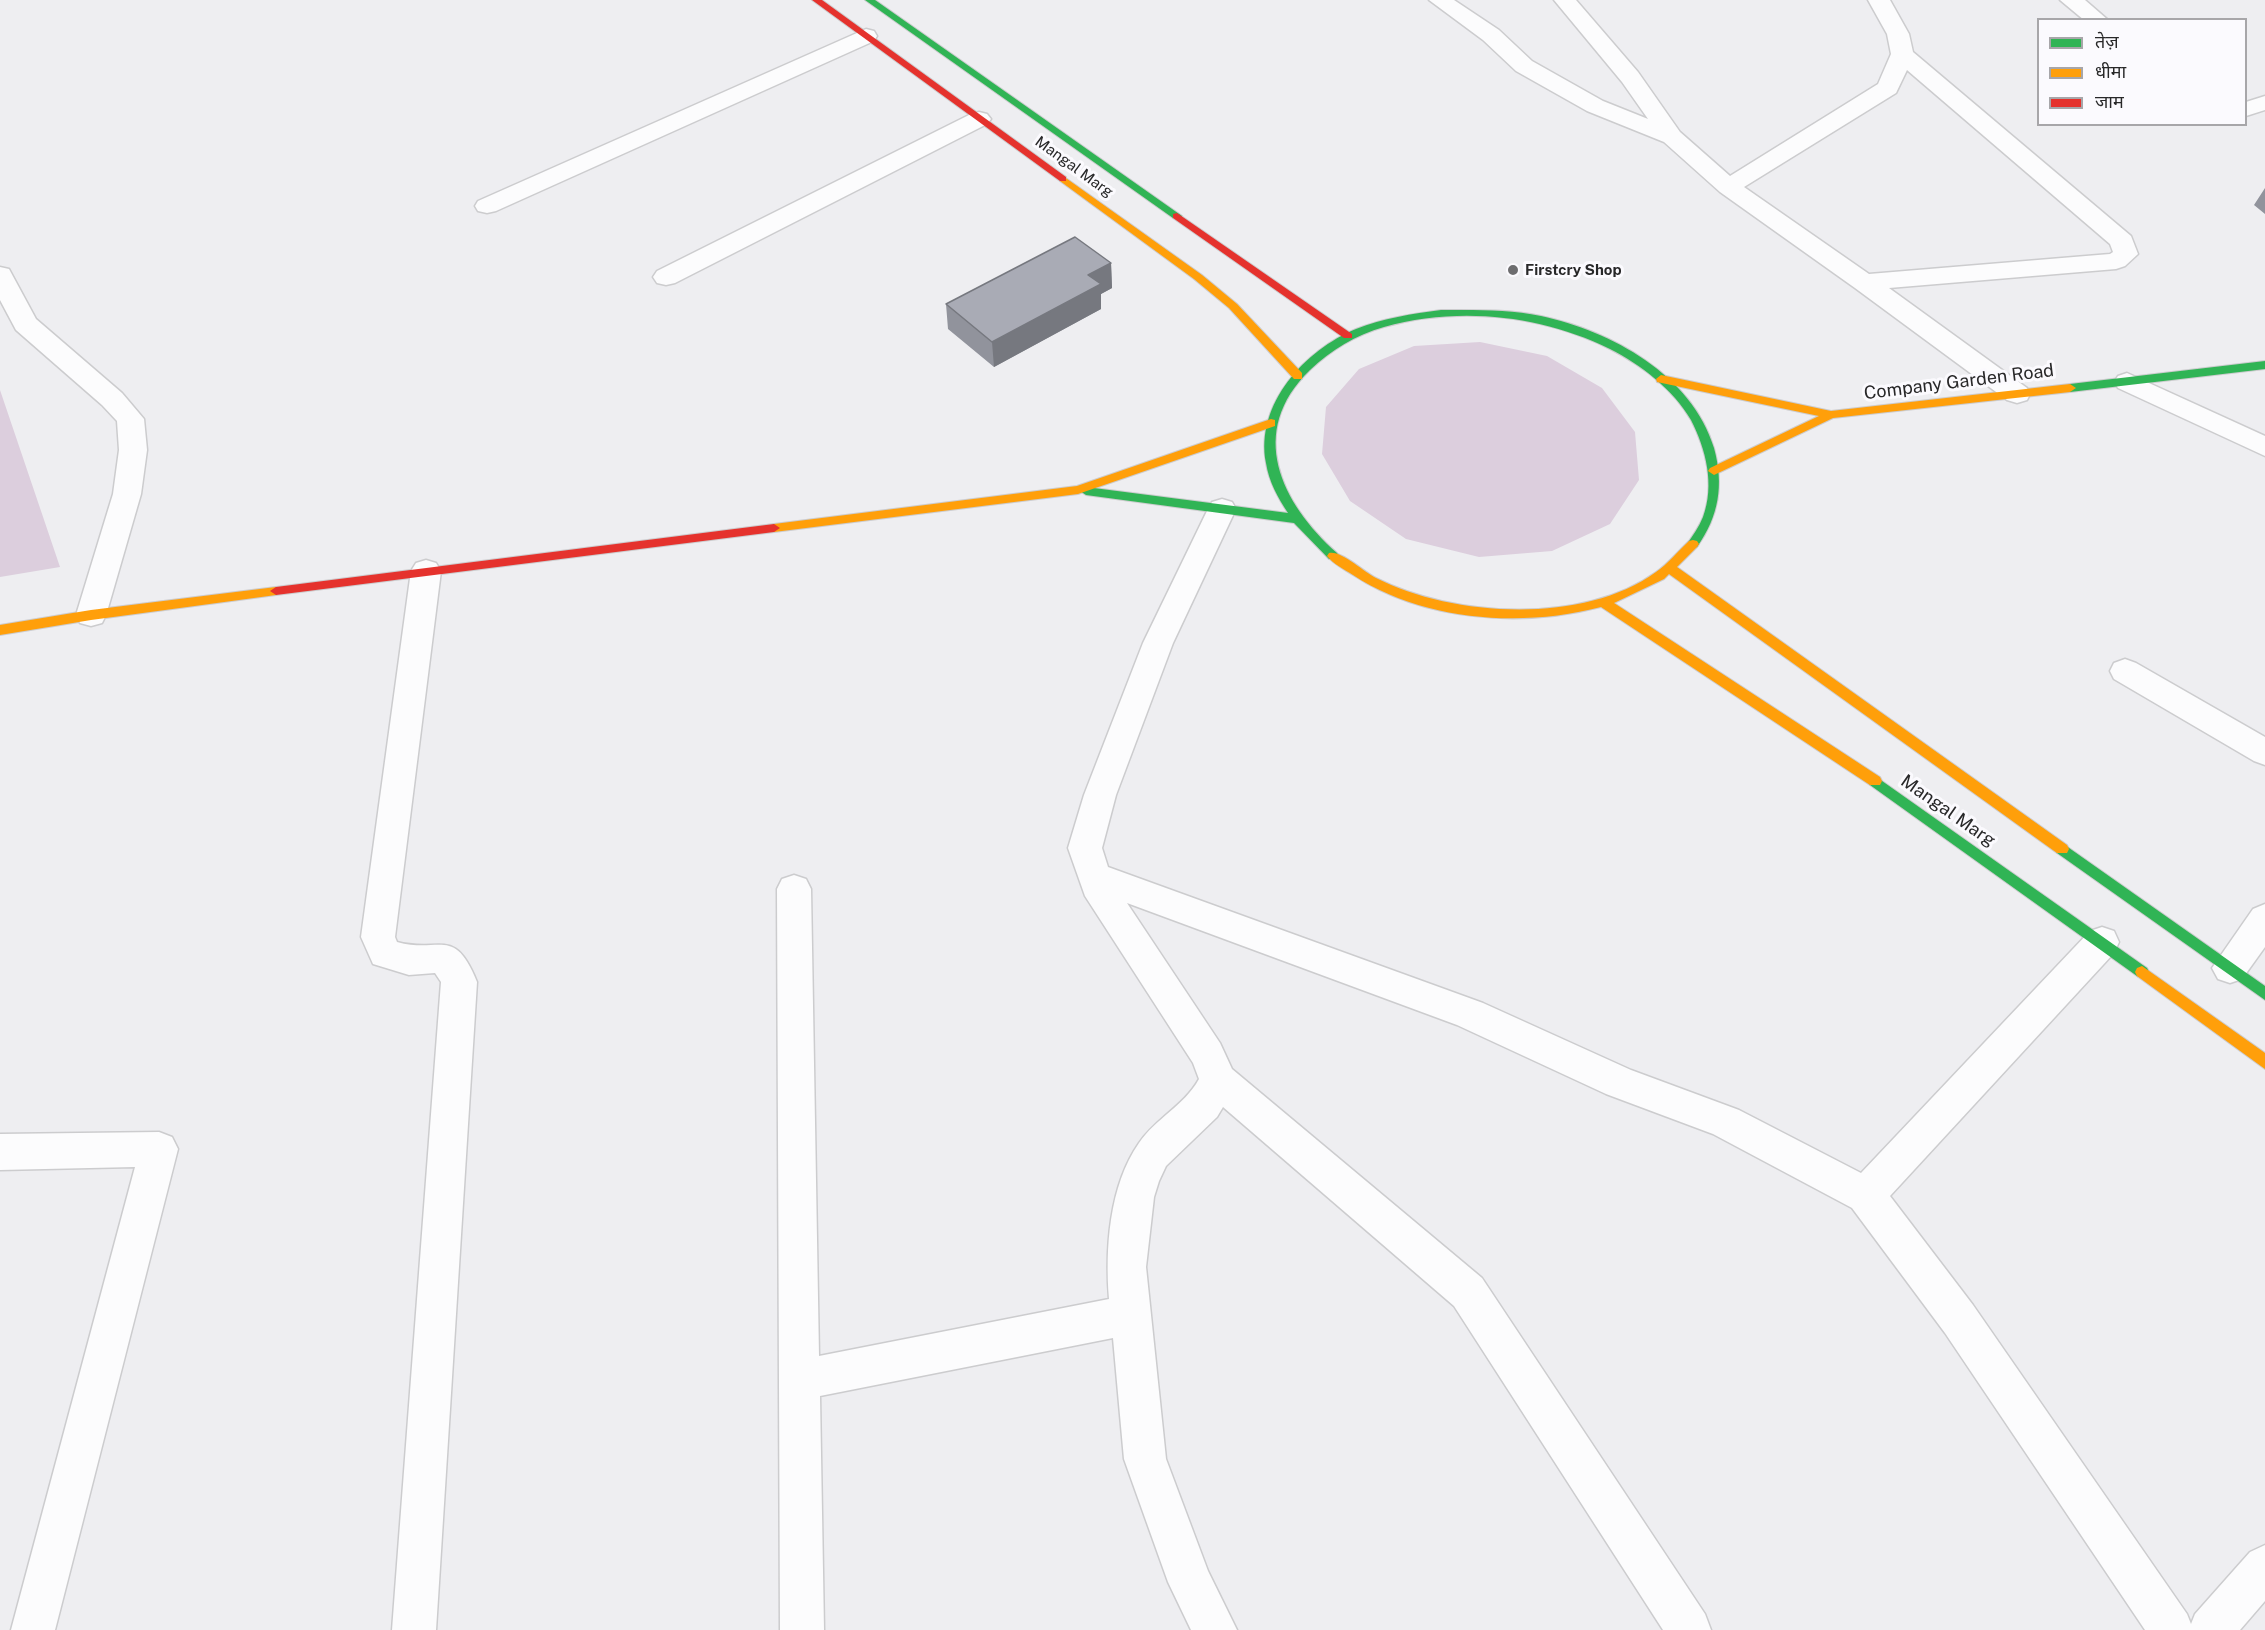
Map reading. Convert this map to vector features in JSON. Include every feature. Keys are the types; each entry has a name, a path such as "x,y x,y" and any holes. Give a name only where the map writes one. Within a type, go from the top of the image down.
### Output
{"main road":[{"name":"Mangal Marg","path":"816,0 1198,277 1233,306 1298,376"},
{"name":"Mangal Marg","path":"869,0 1348,336"},
{"path":"1441,313 1492,313 1544,321 1593,337 1638,360 1674,390 1701,425 1714,462 1714,500 1700,537 1671,569 1629,594 1577,610 1518,615 1458,609 1400,593 1350,567 1310,536 1286,499 1270,461 1272,423 1286,389 1298,376 1312,360 1348,336 1392,321 1441,313"},
{"name":"Company Garden Road","path":"1660,379 1831,415 2265,365"},
{"path":"1714,471 1831,415"},
{"path":"0,630 91,615 426,571 1078,490 1272,423"},
{"path":"1078,490 1299,519"},
{"name":"Mangal Marg","path":"1671,569 2265,994"},
{"name":"Mangal Marg","path":"1603,602 1843,759 2102,942 2265,1062"}],"street":[{"path":"1440,0 1491,35 1524,66 1595,106 1672,137"},
{"path":"1565,0 1630,77 1672,137 1728,187 2017,393"},
{"path":"1728,187 1888,88 1902,54 1898,34 1879,0"},
{"path":"2071,0 2095,18"},
{"path":"487,206 866,36"},
{"path":"1864,282 2116,261 2126,254 2122,241 1902,54"},
{"path":"2247,109 2265,103"},
{"path":"666,277 979,119"},
{"path":"0,275 25,324 111,399 130,419 133,450 127,494 91,615"},
{"path":"2127,381 2265,447"},
{"path":"1222,509 1158,643 1100,795 1085,848 1097,886 1207,1054 1218,1080 1468,1292 1689,1630"},
{"path":"414,1630 459,982 454,969 442,958 410,960 385,953 378,937 426,571"},
{"path":"2125,670 2265,752"},
{"path":"1095,877 1374,976 1470,1014 1619,1082 1726,1122 1866,1195 1959,1319 2171,1630"},
{"path":"794,889 802,1630"},
{"path":"2230,968 2265,919"},
{"path":"1866,1195 2102,942"},
{"path":"1215,1630 1190,1582 1145,1459 1126,1267 1135,1197 1140,1178 1154,1154 1204,1105 1218,1080"},
{"path":"0,1152 159,1149 33,1630"},
{"path":"799,1380 1130,1315"},
{"path":"2211,1630 2265,1567"}],"shaded area":[{"path":"1480,342 1547,356 1602,388 1635,432 1639,480 1610,524 1552,551 1479,557 1406,539 1350,501 1322,454 1326,407 1359,369 1414,346"},
{"path":"0,390 60,567 0,577"}],"building":[{"path":"1075,237 1111,263 1088,275 1101,284 992,342 946,304"}],"traffic: fast":[{"path":"869,0 1177,216"},
{"path":"1441,313 1517,316 1569,328 1596,338 1623,352 1648,368 1671,387 1690,410 1704,434 1712,462 1714,495 1710,515 1693,544"},
{"path":"1333,556 1303,526 1279,489 1271,462 1270,442 1279,405 1302,372 1316,359 1348,337 1382,324 1441,313"},
{"path":"2070,388 2265,365"},
{"path":"1086,491 1299,519"},
{"path":"1875,781 2142,972"},
{"path":"2062,849 2265,994"}],"traffic: slow":[{"path":"1063,179 1198,277 1233,306 1298,376"},
{"path":"1661,379 1831,415 2070,388"},
{"path":"1714,471 1831,415"},
{"path":"774,528 1078,490 1271,423"},
{"path":"1333,556 1371,581 1416,599 1466,611 1518,614 1570,610 1618,598 1660,576 1693,544"},
{"path":"1671,569 2062,849"},
{"path":"0,630 91,615 276,591"},
{"path":"1603,602 1875,781"},
{"path":"2142,972 2265,1062"}],"traffic: jam":[{"path":"816,0 1063,179"},
{"path":"1177,216 1348,336"},
{"path":"276,591 774,528"}],"place":[{"name":"Firstcry Shop","path":"1513,270"}]}
